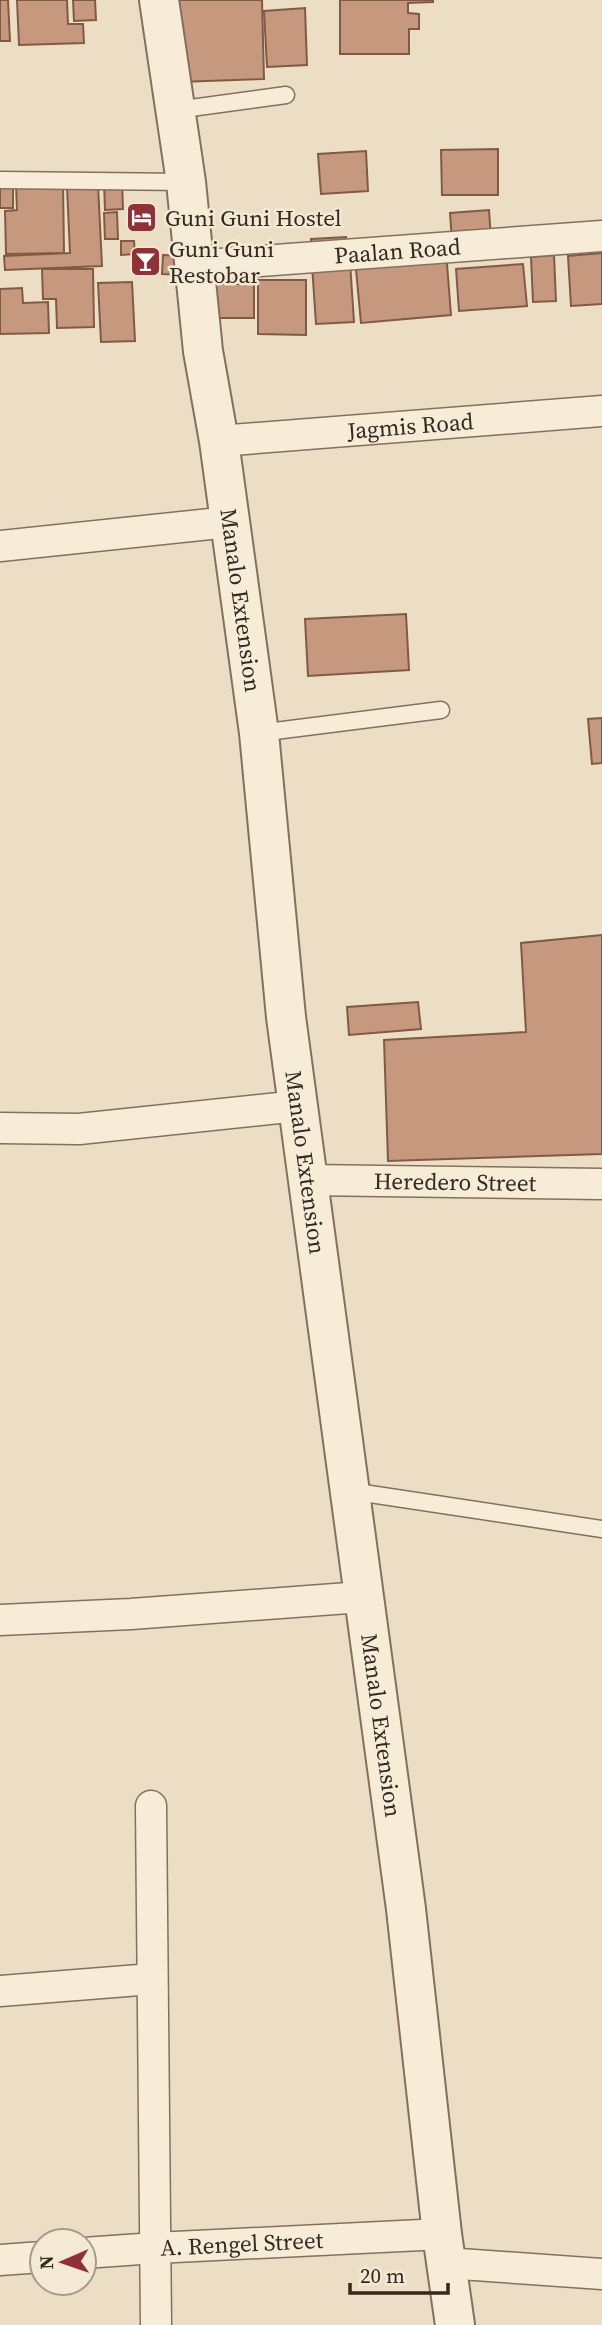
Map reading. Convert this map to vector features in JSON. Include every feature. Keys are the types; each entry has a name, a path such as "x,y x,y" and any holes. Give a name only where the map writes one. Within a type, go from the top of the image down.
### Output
{"street":[{"name":"Manalo Extension","path":"159,0 186,182 203,351 219,441 259,733 286,1017 406,1909 444,2248 456,2325"},
{"name":"Paalan Road","path":"193,266 602,236"},
{"name":"Jagmis Road","path":"219,441 602,411"},
{"path":"0,546 229,522"},
{"path":"0,1128 79,1129 298,1107"},
{"name":"Heredero Street","path":"308,1180 602,1184"},
{"path":"0,1620 131,1614 362,1597"},
{"path":"151,1806 156,2325"},
{"path":"0,1991 152,1979"},
{"name":"A. Rengel Street","path":"98,2252 155,2248 444,2248 602,2274"},
{"path":"0,2260 28,2258"}],"lane":[{"path":"176,110 286,95"},
{"path":"0,180 186,182"},
{"path":"259,733 440,710"},
{"path":"348,1491 602,1528"}],"building":[{"path":"0,0 8,0 10,41 0,41"},
{"path":"17,0 67,0 68,24 83,24 84,43 19,45"},
{"path":"73,0 95,0 96,20 74,21"},
{"path":"175,0 262,0 264,79 179,82"},
{"path":"340,0 433,2 408,3 408,13 419,14 419,29 409,29 409,54 340,54"},
{"path":"305,8 307,65 267,67 264,11"},
{"path":"498,149 498,195 442,195 441,150"},
{"path":"366,151 368,191 321,194 318,154"},
{"path":"104,182 122,182 123,209 105,210"},
{"path":"63,184 64,253 6,254 5,211 17,210 16,185"},
{"path":"0,185 13,185 13,208 0,208"},
{"path":"98,185 102,266 5,270 4,256 70,253 67,187"},
{"path":"489,210 491,238 452,241 450,213"},
{"path":"117,212 118,239 105,239 104,213"},
{"path":"346,237 347,249 311,252 311,239"},
{"path":"121,241 134,241 135,254 121,255"},
{"path":"446,251 451,315 361,323 355,259"},
{"path":"602,253 602,304 571,306 568,256"},
{"path":"163,255 187,256 186,275 162,274"},
{"path":"554,255 556,301 533,302 531,257"},
{"path":"350,262 354,322 316,324 312,265"},
{"path":"523,264 527,306 459,311 456,269"},
{"path":"42,269 93,269 94,327 57,328 56,299 43,299"},
{"path":"258,280 306,280 306,335 258,334"},
{"path":"132,282 135,341 101,342 98,283"},
{"path":"204,284 254,284 254,318 204,318"},
{"path":"22,288 23,303 48,302 49,333 0,334 0,289"},
{"path":"406,614 409,670 308,676 305,619"},
{"path":"602,718 602,763 592,764 588,719"},
{"path":"602,935 602,1154 388,1161 384,1040 526,1032 521,943"},
{"path":"418,1002 421,1029 349,1035 347,1007"}],"place":[{"name":"Guni Guni Hostel","path":"142,218"},
{"name":"Guni Guni Restobar","path":"146,262"}]}
